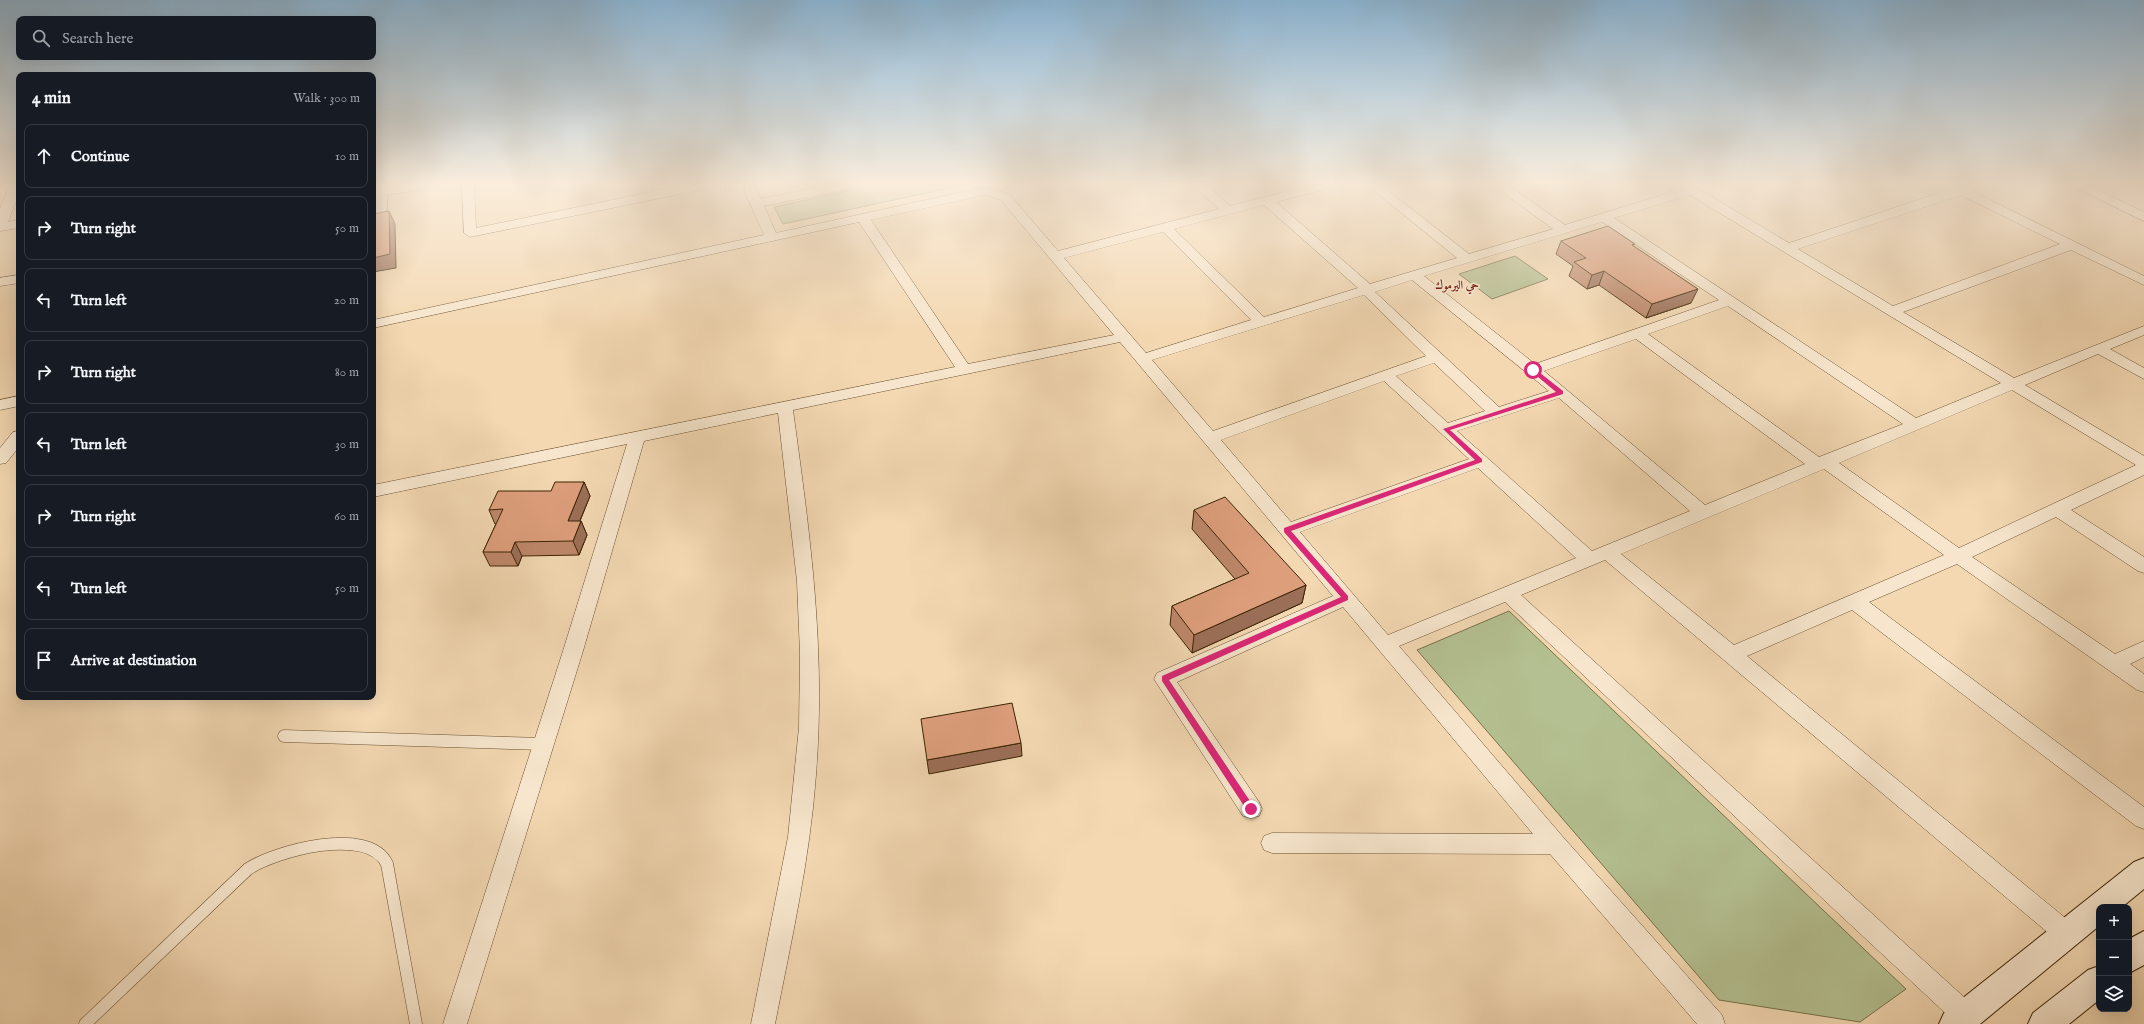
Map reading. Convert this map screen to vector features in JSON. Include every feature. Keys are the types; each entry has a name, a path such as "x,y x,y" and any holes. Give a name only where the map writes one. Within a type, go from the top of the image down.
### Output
{"street":[{"path":"770,233 772,238"},
{"path":"376,323 796,233"},
{"path":"873,233 965,370"},
{"path":"1036,233 1286,530 1346,598 1555,844 1713,1024"},
{"path":"1056,256 1143,233"},
{"path":"1171,233 1260,322"},
{"path":"1303,233 1367,289 1371,296 1496,413"},
{"path":"1434,233 1467,259"},
{"path":"1141,359 1550,233"},
{"path":"1627,233 1914,424"},
{"path":"1761,233 2144,463"},
{"path":"1786,248 1832,233"},
{"path":"2047,233 2144,281"},
{"path":"1892,312 2071,245"},
{"path":"1414,275 1561,392 1702,512"},
{"path":"0,282 16,279"},
{"path":"1533,370 1729,301"},
{"path":"1385,644 2144,330"},
{"path":"1637,333 1821,463 2144,684"},
{"path":"376,490 1123,337"},
{"path":"2099,349 2144,374"},
{"path":"1209,438 1436,357"},
{"path":"1386,375 1480,460 1598,555 1732,654 2067,934"},
{"path":"1446,429 1561,392"},
{"path":"0,405 16,402"},
{"path":"763,1024 798,838 806,775 809,711 809,636 806,580 785,407"},
{"path":"455,1024 544,744 637,437"},
{"path":"0,459 16,440"},
{"path":"1286,530 1480,460"},
{"path":"1732,654 1958,556 2144,468"},
{"path":"2057,509 2144,566"},
{"path":"1506,593 1960,1020 2096,910"},
{"path":"1251,809 1164,679 1346,598"},
{"path":"1854,601 2144,819"},
{"path":"2114,664 2144,648"},
{"path":"1272,843 1555,844"},
{"path":"2104,904 2144,871"},
{"path":"2132,956 2144,946"},
{"path":"2044,1024 2096,983"}],"lane":[{"path":"284,736 544,744"},
{"path":"85,1024 241,874 269,857 297,848 358,844 379,852 386,859 416,1024"}],"green space":[{"path":"1515,256 1548,279 1492,299 1459,274"},
{"path":"1509,611 1906,989 1860,1022 1719,1000 1417,650"}],"building":[{"path":"376,233 390,233 390,254 376,257"},
{"path":"1587,233 1618,233 1635,244 1632,245 1698,289 1652,304 1604,271 1592,275 1574,262 1586,258 1561,241"},
{"path":"555,482 584,482 568,521 581,521 573,541 515,542 511,552 483,552 503,509 489,510 498,491 551,491"},
{"path":"1225,497 1306,585 1194,635 1172,606 1249,573 1194,510"},
{"path":"1012,703 1021,743 927,760 921,719"}],"district":[{"name":"حي اليرموك","path":"1457,285"}],"route":[{"path":"1251,809 1164,679 1346,598 1286,530 1480,460 1446,429 1561,392 1533,370"}]}
